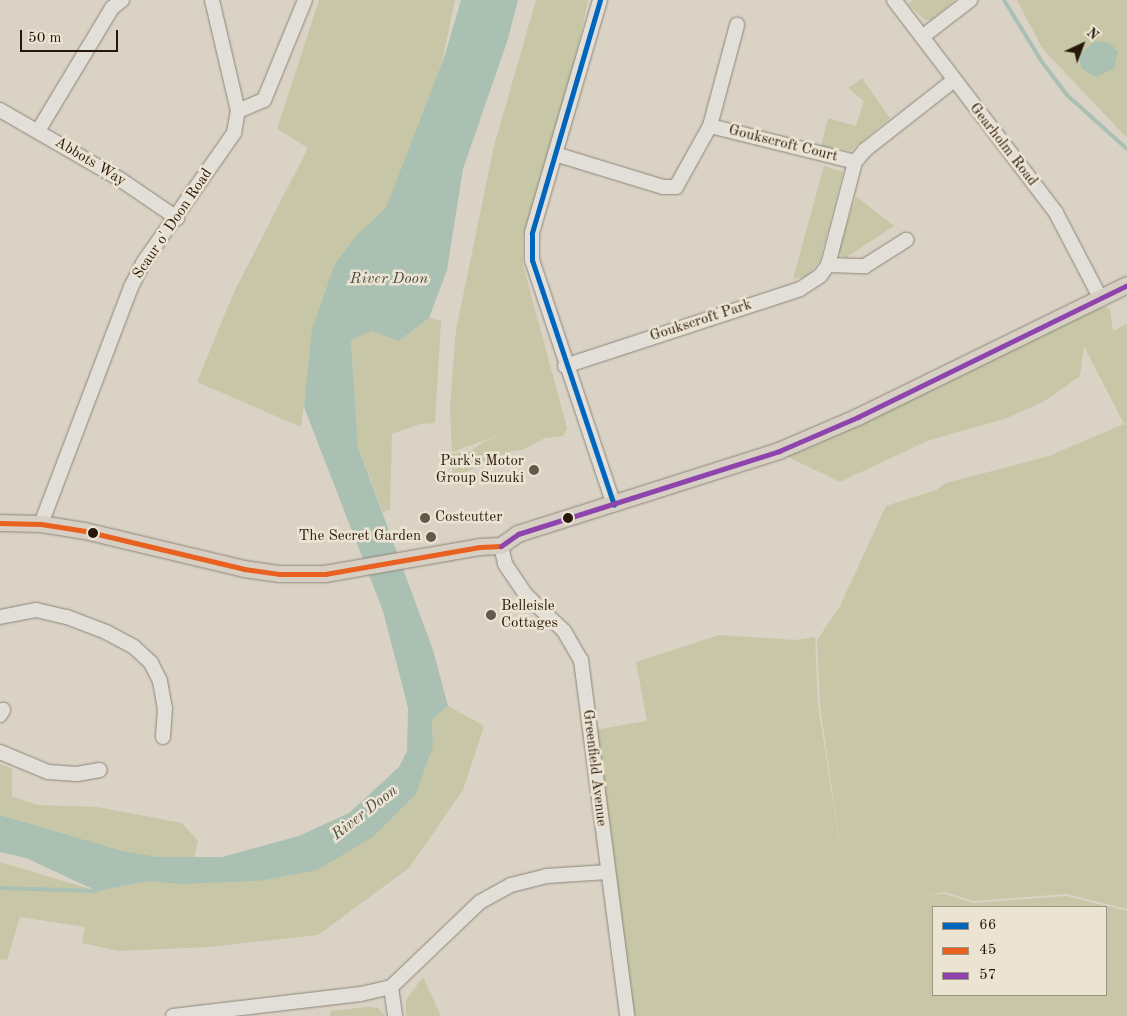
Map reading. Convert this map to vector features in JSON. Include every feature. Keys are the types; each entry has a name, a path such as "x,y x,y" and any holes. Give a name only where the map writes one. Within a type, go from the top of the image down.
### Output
{"main road":[{"path":"0,523 41,524 142,543 244,569 279,574 326,574 480,547 501,546 518,534 614,505 797,443 858,417 1127,285"}],"street":[{"path":"38,131 112,8 122,0"},
{"path":"212,0 238,112 264,100 305,0"},
{"path":"600,0 532,233 532,260 614,505"},
{"name":"Gearholm Road","path":"894,0 953,81 1056,213 1100,298"},
{"path":"922,37 970,0"},
{"path":"555,154 663,187 676,187 710,126 737,25"},
{"path":"906,240 865,266 828,265 855,162 865,150 953,81"},
{"name":"Abbots Way","path":"0,110 121,180 177,218"},
{"name":"Scaur o' Doon Road","path":"41,524 120,309 143,263 177,218 234,133 238,112"},
{"name":"Goukscroft Court","path":"710,126 855,162"},
{"name":"Goukscroft Park","path":"566,366 800,289 820,276 828,265"},
{"name":"Greenfield Avenue","path":"501,546 505,564 526,595 564,631 581,660 627,1016"},
{"path":"0,617 36,610 67,617 106,632 134,647 151,663 160,681 165,708 163,737"},
{"path":"0,752 48,772 77,774 100,770"},
{"path":"174,1016 361,994 391,987 480,902 511,885 546,876 608,872"},
{"path":"391,987 395,1016"}],"shaded area":[{"path":"319,0 455,0 414,195 310,362 301,427 197,382 234,292 308,148 277,129"},
{"path":"536,0 588,0 555,154 523,237 523,265 567,428 563,436 545,438 522,450 512,451 453,478 451,454 471,451 483,442 510,431 452,452 450,406 456,330 494,146"},
{"path":"913,0 955,0 931,20 925,20 908,4"},
{"path":"1017,0 1127,0 1127,138 1042,48"},
{"path":"862,78 890,118 850,151 821,146 828,118 856,126 864,101 848,88"},
{"path":"824,166 843,172 820,260 807,276 793,279"},
{"path":"856,196 894,226 845,258 838,252"},
{"path":"1102,306 1110,309 1113,331 1127,324 1127,423 1124,424 1084,346 1080,376 1045,401 1007,418 927,441 840,482 780,453"},
{"path":"429,318 441,321 435,423 420,424 392,434 390,509 383,512 358,447 351,340 372,331 399,341"},
{"path":"1124,424 1127,425 1127,909 1067,894 973,901 945,892 927,895 945,894 974,903 1066,896 1107,906 932,906 932,996 1107,996 1107,906 1127,911 1127,1016 627,1016 589,731 647,721 636,662 719,635 795,640 815,637 818,705 844,872 820,706 817,640 840,606 886,506 936,490 946,483 1049,456"},
{"path":"448,706 484,726 463,790 409,868 318,935 208,947 118,951 82,943 85,927 20,917 7,960 0,959 0,862 97,891 149,881 179,884 317,870 433,746 432,720"},
{"path":"0,764 12,769 12,796 37,805 97,807 182,823 198,841 194,857 158,857 123,851 0,815"},
{"path":"423,977 441,1016 406,1016 406,1000"},
{"path":"368,1007 378,1008 385,1016 330,1016 331,1011"}],"water":[{"name":"River Doon","path":"461,0 518,0 507,42 463,169 447,270 429,318 399,341 372,331 351,340 358,447 433,650 448,706 432,720 433,746 416,794 373,837 317,870 259,881 179,884 149,881 97,891 26,858 0,852 0,815 123,851 158,857 222,857 299,836 349,813 399,767 407,751 408,708 383,611 304,407 312,329 335,264 357,235 386,208 444,58"},
{"path":"1095,41 1110,43 1118,52 1114,69 1096,77 1082,69 1078,56"}],"waterway":[{"path":"1004,0 1042,62 1067,95 1127,149"},
{"path":"0,888 97,891"}],"transit line":[{"name":"66","path":"600,0 532,233 532,260 614,505"},
{"name":"57","path":"501,546 518,534 779,451 858,417 1127,285"},
{"name":"45","path":"0,523 41,524 85,531 244,569 279,574 325,574 480,547 501,546"}],"place":[{"name":"Park's Motor Group Suzuki","path":"534,470"},
{"name":"Costcutter","path":"425,518"},
{"name":"The Secret Garden","path":"431,537"},
{"name":"Belleisle Cottages","path":"491,615"}]}
